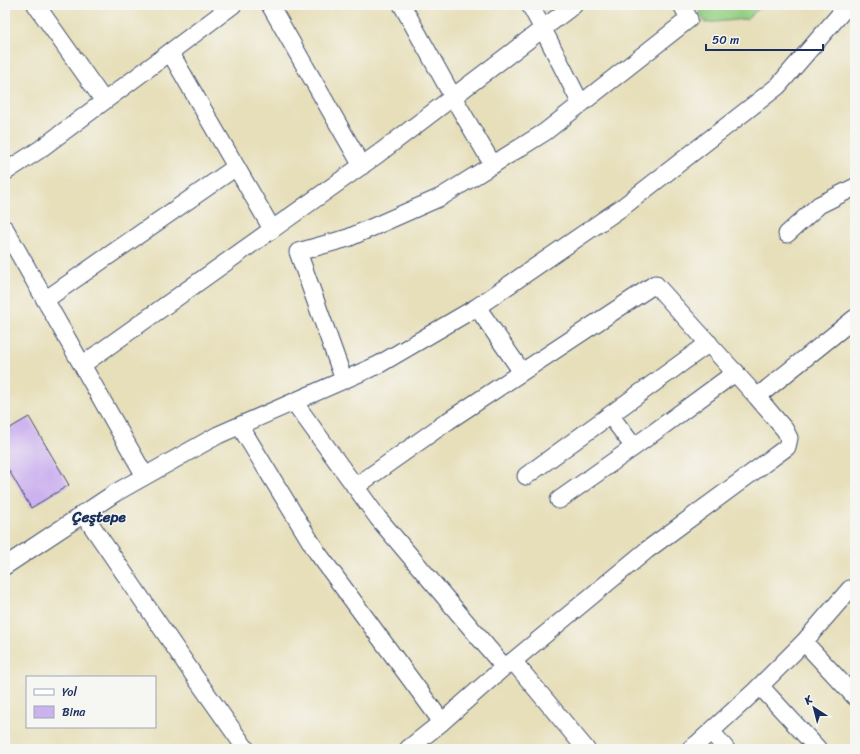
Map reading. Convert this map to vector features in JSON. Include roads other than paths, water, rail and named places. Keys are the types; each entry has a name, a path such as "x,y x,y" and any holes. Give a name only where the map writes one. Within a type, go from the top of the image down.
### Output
{"street":[{"path":"36,5 104,101"},
{"path":"5,172 39,150 233,5"},
{"path":"270,5 362,166"},
{"path":"402,5 493,165"},
{"path":"530,5 581,104"},
{"path":"82,365 362,166 574,5"},
{"path":"344,380 298,252 348,238 441,197 545,132 689,19 682,5"},
{"path":"5,566 115,493 218,435 378,365 476,307 624,206 778,86 848,5"},
{"path":"170,52 272,229"},
{"path":"45,300 236,167"},
{"path":"787,234 819,205 855,187"},
{"path":"5,229 145,476"},
{"path":"355,487 448,421 655,284 757,396 789,438 787,447 648,550 508,664 442,722 408,749"},
{"path":"476,307 522,372"},
{"path":"757,396 855,318"},
{"path":"526,476 709,344"},
{"path":"559,500 736,372"},
{"path":"294,402 378,518 586,749"},
{"path":"610,415 634,447"},
{"path":"240,426 317,552 442,722"},
{"path":"83,513 246,749"},
{"path":"690,749 760,686 804,642 850,589"},
{"path":"804,642 855,697"},
{"path":"760,686 818,749"},
{"path":"711,731 726,749"}],"district":[{"name":"Çeştepe","path":"99,517"}]}
